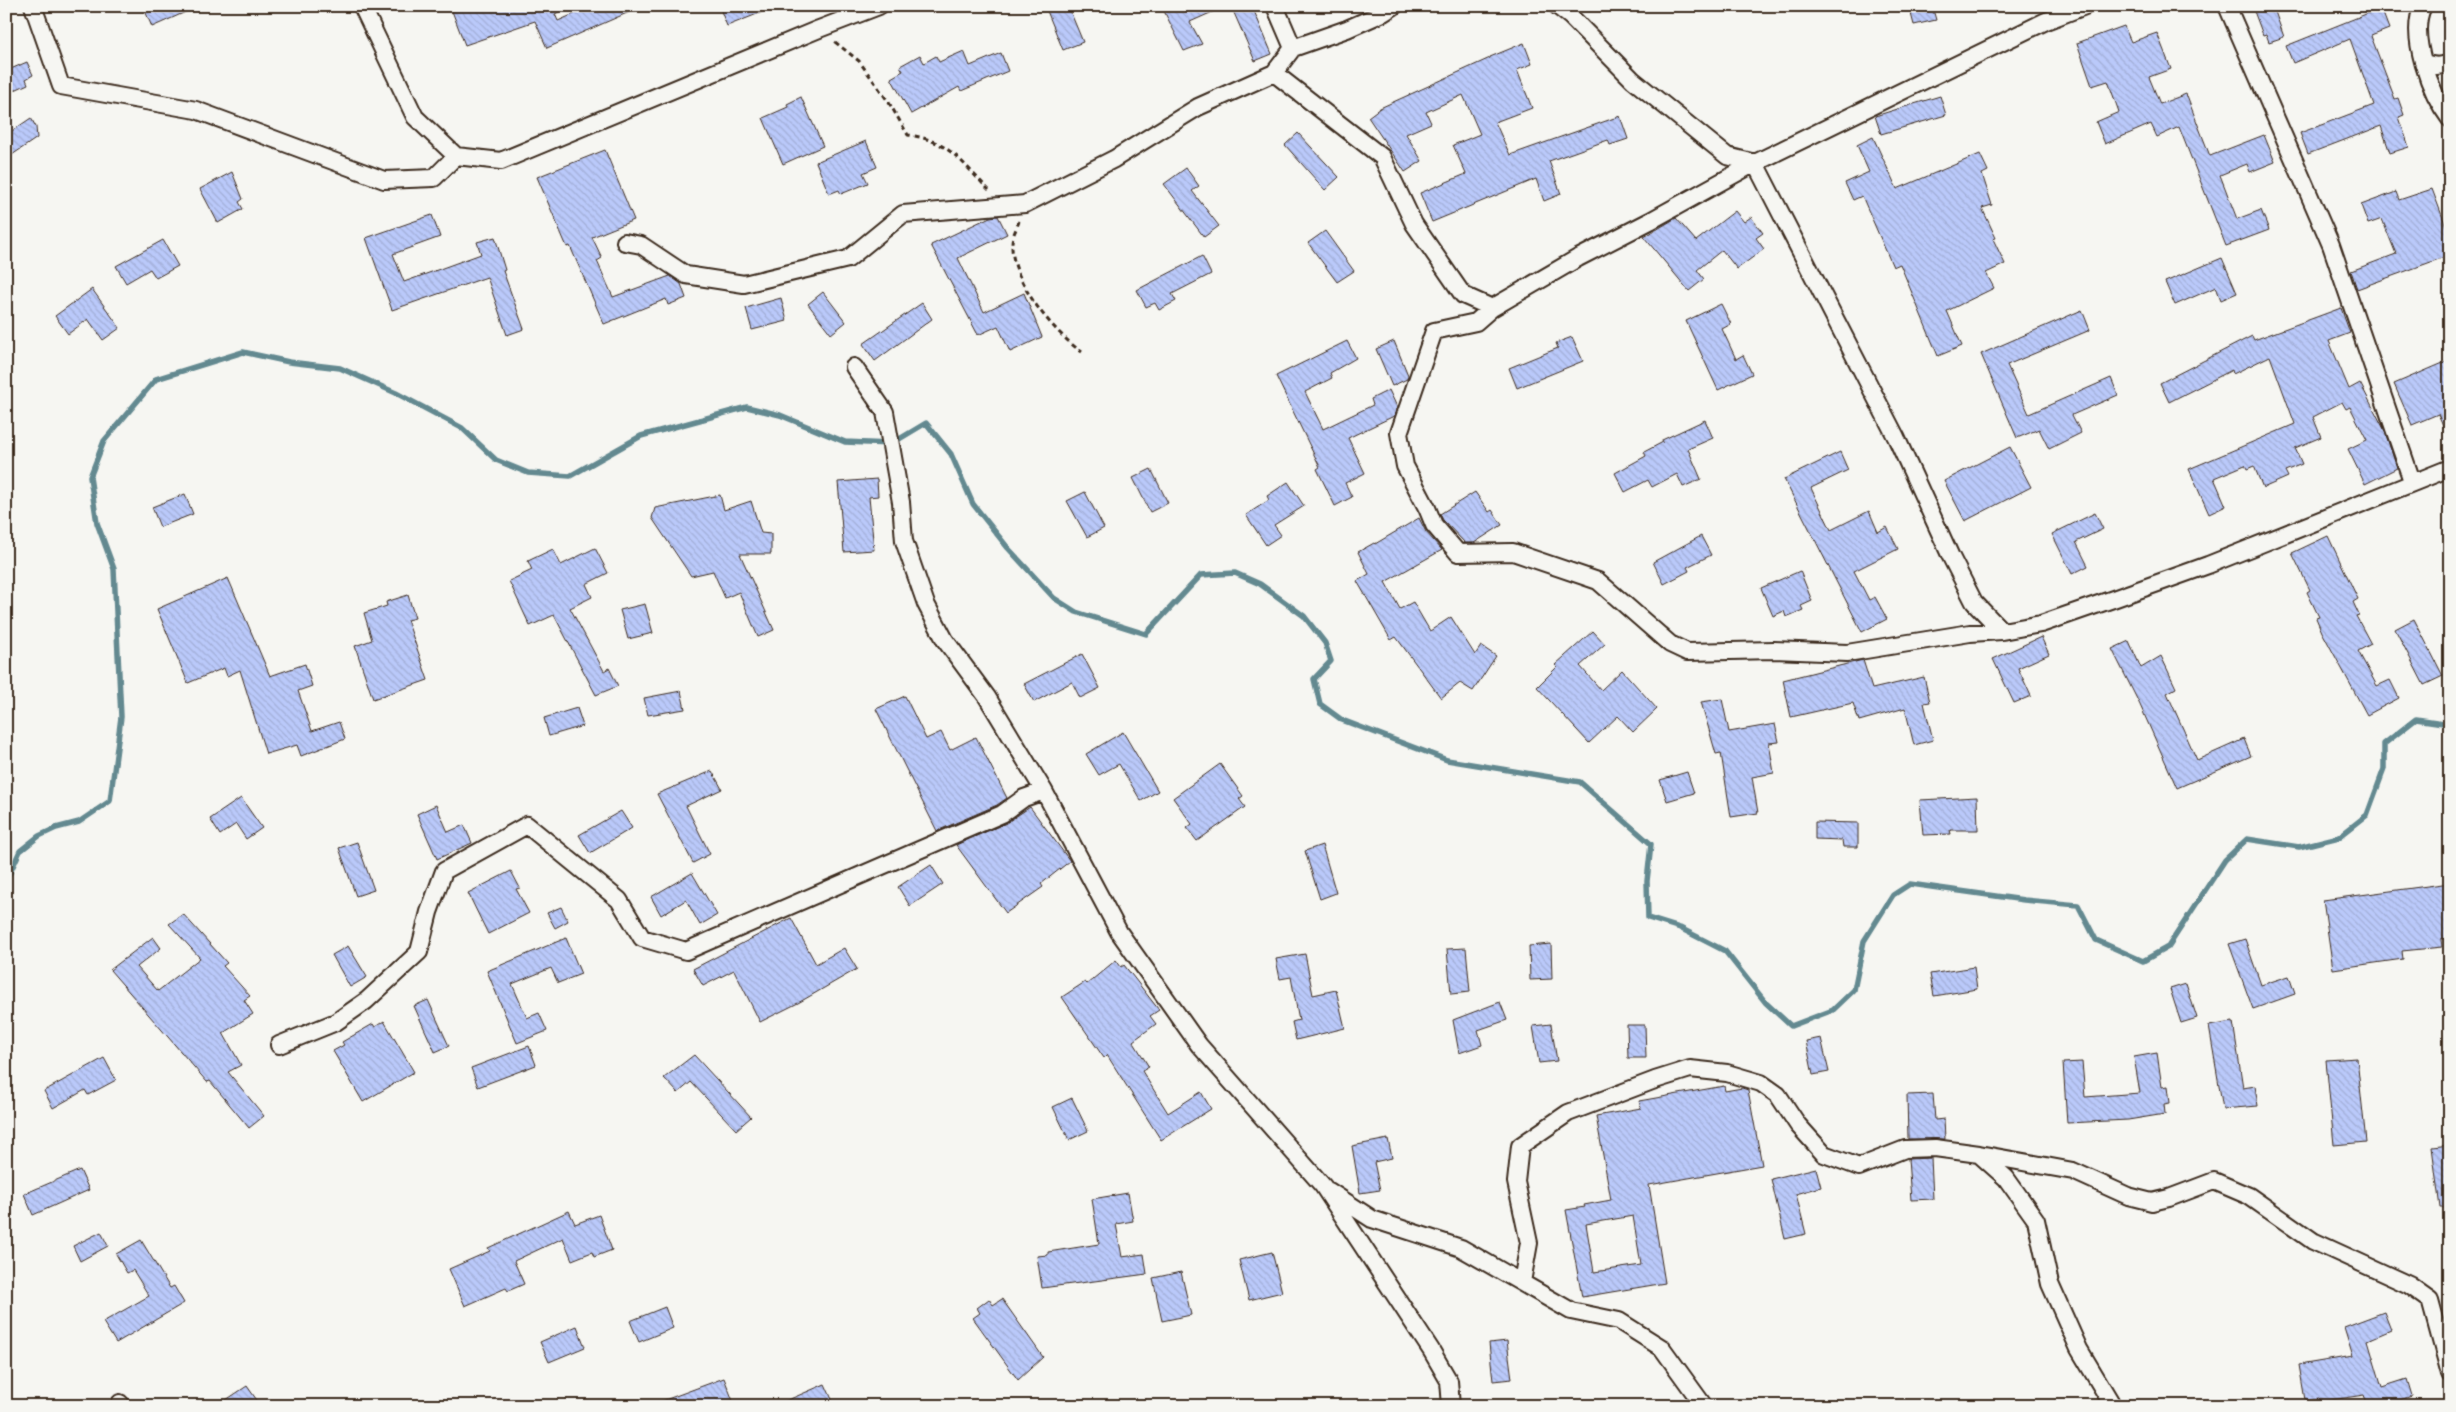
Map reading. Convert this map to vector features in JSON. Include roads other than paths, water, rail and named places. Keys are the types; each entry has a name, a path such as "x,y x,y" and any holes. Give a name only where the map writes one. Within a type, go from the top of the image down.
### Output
{"street":[{"path":"33,6 61,86 196,110 384,180 434,178 456,156"},
{"path":"362,6 415,117 456,156 501,161 818,29 878,6"},
{"path":"1275,6 1293,48"},
{"path":"625,242 641,245 686,274 744,284 848,260 903,214 1004,204 1025,204 1114,159 1198,107 1274,73 1293,48 1347,29 1394,6"},
{"path":"1557,6 1571,17 1633,80 1665,107 1727,156 1755,163 1896,437 1951,557 1974,602 2002,631"},
{"path":"2085,6 2046,21 1755,163 1578,258 1492,308 1476,322 1434,331 1398,433 1405,466 1434,525 1458,553 1513,552 1598,581 1670,644 1687,652 1774,650 1847,653 1970,633 2002,631 2041,624 2180,575 2412,481 2450,468"},
{"path":"2227,6 2331,245 2412,481"},
{"path":"2423,6 2418,29 2419,44 2441,108 2450,119"},
{"path":"2424,63 2436,66 2450,64"},
{"path":"1274,73 1382,158 1414,224 1463,296 1492,308"},
{"path":"854,367 885,412 901,502 904,541 926,604 945,640 987,697 1044,792 1119,932 1199,1045 1323,1186 1414,1328 1431,1350 1449,1381 1451,1406"},
{"path":"279,1045 336,1022 391,980 419,952 429,912 444,871 527,825 619,900 642,938 686,950 809,899 913,851 1002,814 1024,798 1044,792"},
{"path":"1522,1282 1529,1243 1516,1182 1520,1146 1568,1113 1655,1080 1690,1069 1727,1073 1761,1083 1778,1095 1798,1125 1824,1154 1859,1167 1905,1149 1934,1148 2073,1171 2128,1196 2152,1202 2169,1198 2214,1181 2249,1196 2313,1242 2402,1282 2430,1300 2450,1374"},
{"path":"1979,1154 2006,1178 2036,1220 2050,1284 2079,1349 2113,1406"},
{"path":"1323,1186 1372,1219 1461,1248 1571,1311 1619,1321 1662,1348 1704,1406"}],"waterway":[{"path":"6,881 20,851 39,836 56,828 79,822 110,801 121,717 114,569 97,523 90,477 104,441 156,379 243,352 289,362 340,368 396,393 462,428 496,460 528,473 570,476 641,436 747,407 780,415 845,442 891,444 926,423 951,454 973,504 1008,548 1054,598 1076,612 1146,634 1201,575 1235,573 1260,584 1304,616 1325,643 1331,661 1314,679 1320,704 1342,720 1447,760 1580,782 1651,844 1647,881 1648,918 1680,928 1725,951 1766,1003 1791,1026 1833,1010 1854,990 1864,941 1893,895 1910,884 2024,900 2078,905 2096,940 2143,961 2168,947 2225,860 2247,839 2299,847 2339,837 2367,815 2384,769 2384,744 2416,719 2450,724"}]}
